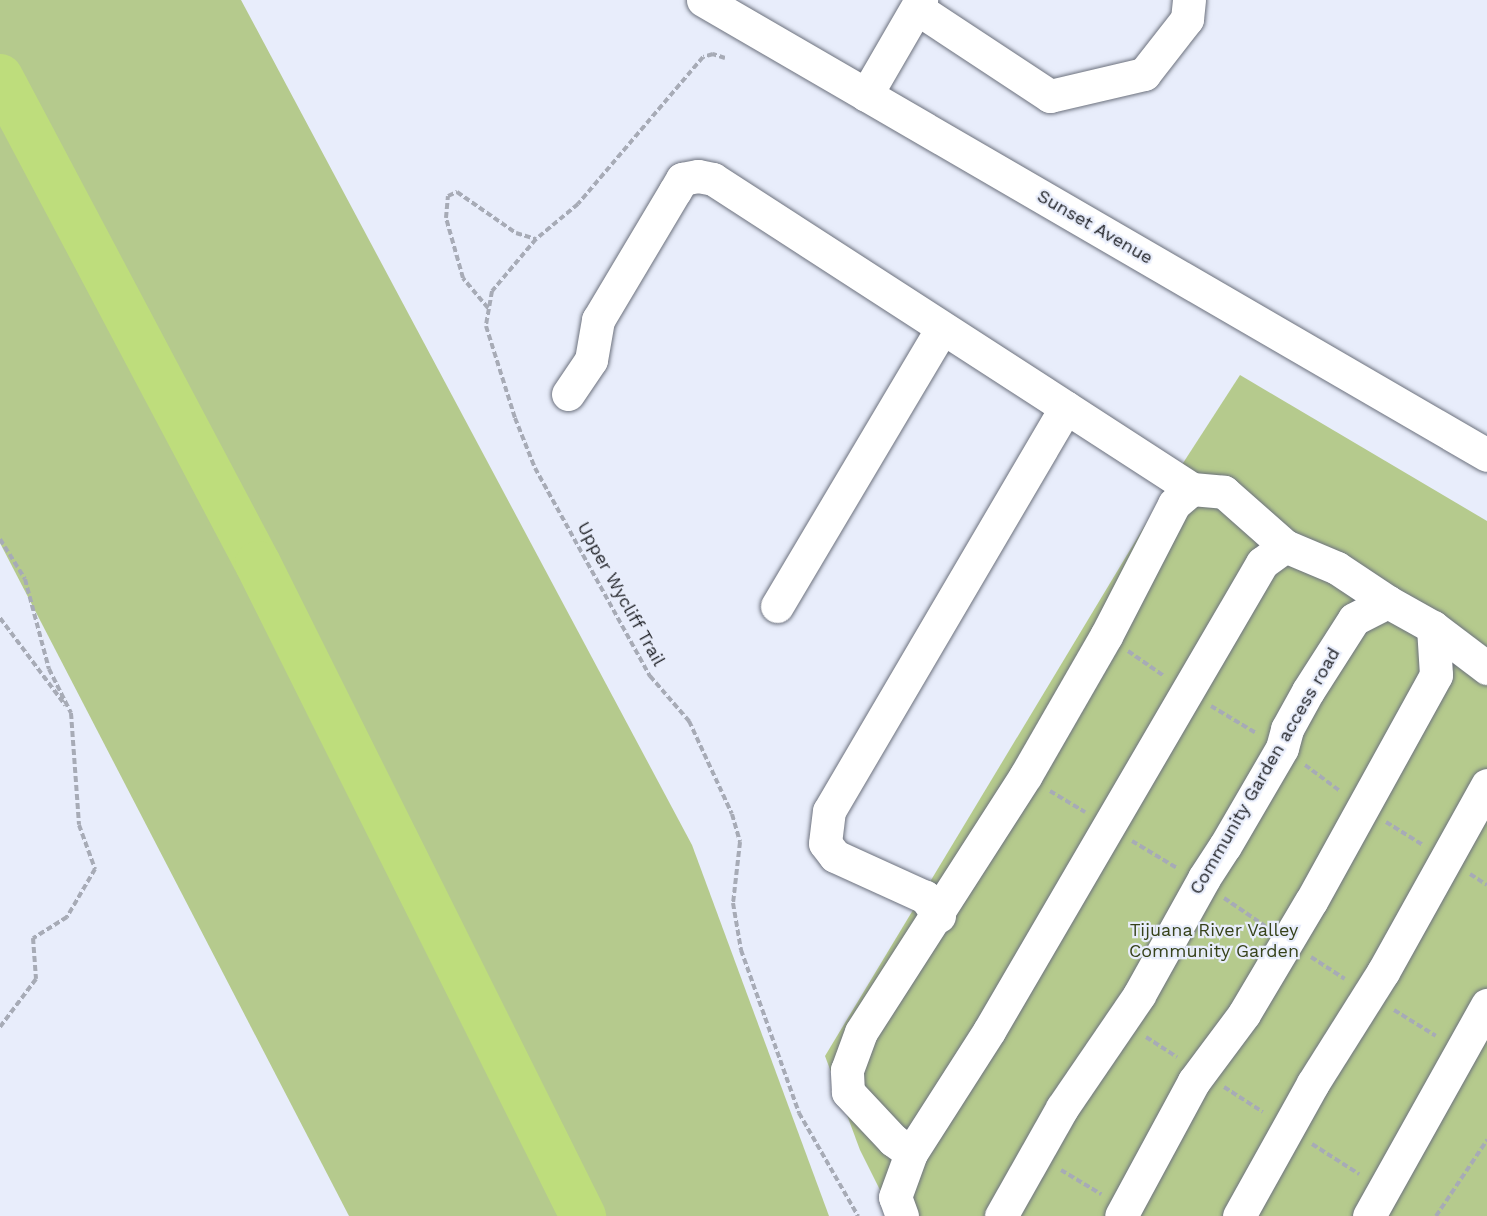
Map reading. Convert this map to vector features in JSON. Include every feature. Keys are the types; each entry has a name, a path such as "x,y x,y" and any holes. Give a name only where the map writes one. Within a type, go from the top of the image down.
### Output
{"street":[{"name":"Sunset Avenue","path":"703,0 1487,455"},
{"path":"866,95 920,4 1050,96 1144,74 1187,19 1189,0"},
{"path":"568,394 591,360 598,320 682,179 713,179 1192,489 1224,492 1285,546 1337,568 1388,602 1433,627 1487,668"},
{"path":"777,606 942,327"},
{"path":"939,916 925,897 835,856 825,843 829,811 1066,407"},
{"path":"911,1153 893,1140 848,1092 847,1070 876,1007 939,916 973,853 1026,775 1106,636 1174,504 1192,489"},
{"path":"902,1216 895,1197 911,1153 989,1031 1262,562 1285,546"},
{"name":"Community Garden access road","path":"1001,1216 1035,1154 1121,1021 1282,748 1287,729 1308,691 1354,618 1388,602"},
{"path":"1123,1212 1200,1072 1244,1014 1287,941 1436,675 1433,627"},
{"path":"1239,1216 1288,1128 1369,994 1487,785"},
{"path":"1377,1203 1487,1005"}],"path":[{"name":"Upper Wycliff Trail","path":"725,58 713,54 703,57 578,204 537,239 492,291 486,326 514,418 535,468 650,676 688,721 732,814 740,842 733,903 741,950 799,1113 858,1216"},
{"path":"488,308 464,278 446,218 448,196 457,192 516,233 537,239"},
{"path":"0,539 25,579 49,669 70,713 79,825 95,869 67,916 33,938 36,979 0,1027"},
{"path":"0,618 70,713"},
{"path":"1026,775 1201,882 1287,941 1462,1053"},
{"path":"1121,1021 1288,1128 1377,1203"},
{"path":"1436,1216 1487,1140"},
{"path":"1035,1154 1123,1212"}],"green space":[{"path":"0,0 241,0 692,845 829,1216 349,1216 0,543"},
{"name":"Tijuana River Valley Community Garden","path":"1240,375 1487,521 1487,1216 893,1216 860,1150 825,1056 1174,477"}],"waterway":[{"path":"0,77 258,564 583,1216"}]}
